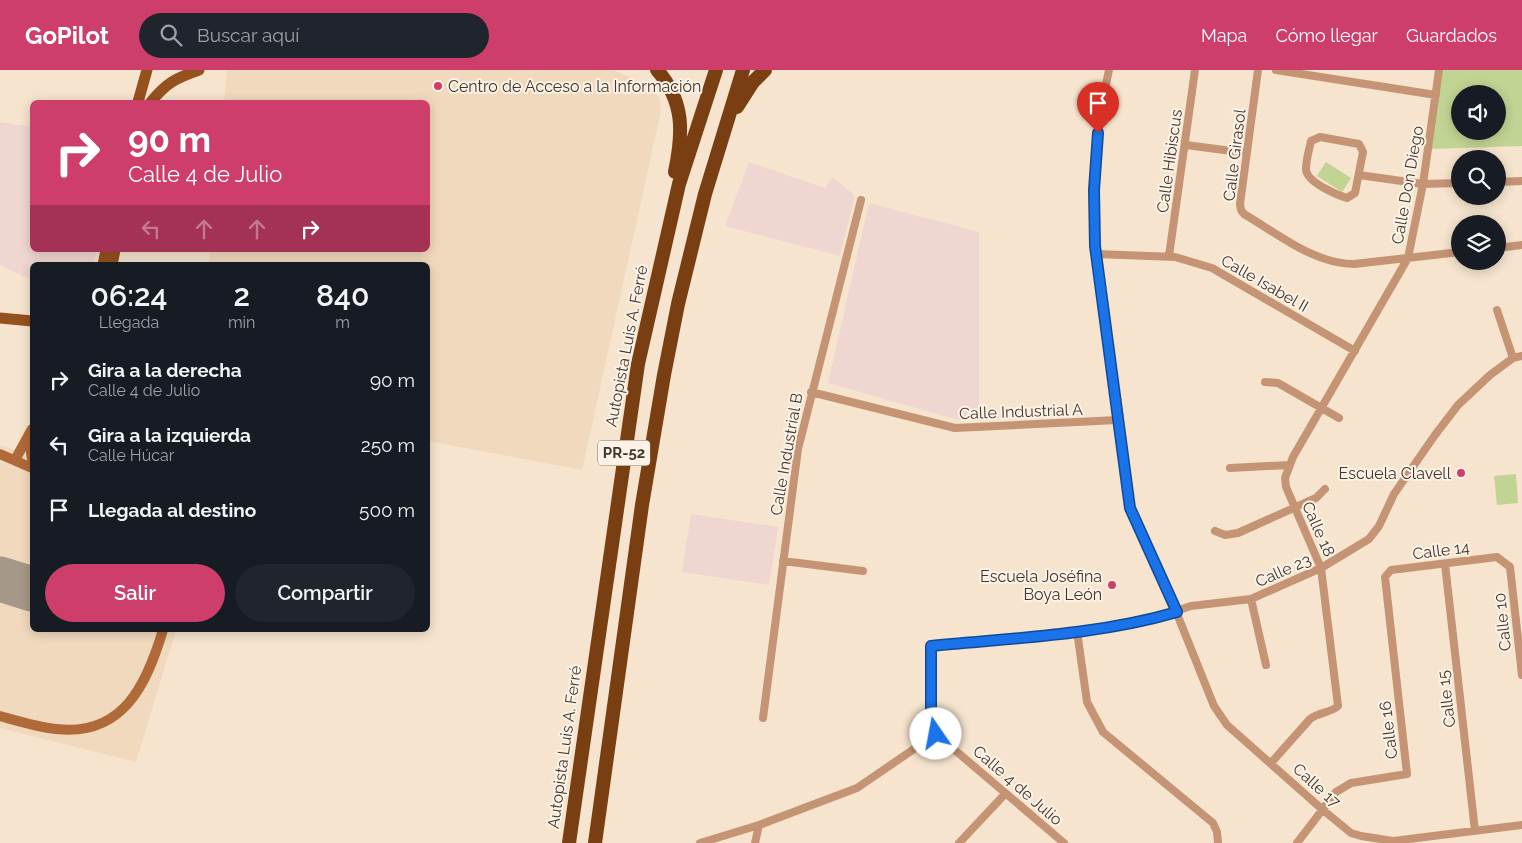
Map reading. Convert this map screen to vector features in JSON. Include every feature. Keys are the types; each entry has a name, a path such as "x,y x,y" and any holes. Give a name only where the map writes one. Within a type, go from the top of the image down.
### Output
{"highway":[{"path":"657,70 671,90 680,115 679,152 666,207 666,234"},
{"name":"Autopista Luis A. Ferré","path":"568,843 638,364 666,234 679,184 716,70"},
{"name":"PR-52","path":"595,843 643,500 678,304 704,194 743,70"},
{"path":"704,194 736,110 753,82 765,70"}],"main road":[{"path":"139,100 147,70"},
{"path":"146,100 154,70"},
{"path":"153,100 175,78 199,70"},
{"path":"0,318 30,321"},
{"path":"15,460 30,433"},
{"path":"0,454 30,467"},
{"path":"0,716 68,730 89,726 108,719 126,706 140,690 149,672 162,632"}],"street":[{"name":"Calle 17","path":"1110,70 1100,114 1094,190 1096,254 1130,508 1177,612 1214,706 1227,725 1323,810 1351,832 1378,840 1393,841 1522,825"},
{"name":"Calle Hibiscus","path":"1169,256 1195,70"},
{"name":"Calle Girasol","path":"1258,70 1240,204 1244,214 1322,259 1337,264 1451,253"},
{"path":"1276,70 1436,95"},
{"name":"Calle Don Diego","path":"1355,351 1408,258 1423,184 1439,70"},
{"path":"1320,137 1359,144 1363,152 1359,175 1355,193 1347,198 1335,194 1309,177 1306,171 1311,141 1320,137"},
{"path":"1186,145 1247,153"},
{"path":"1359,175 1423,184 1451,183"},
{"path":"1506,182 1522,181"},
{"name":"Calle Industrial B","path":"763,718 798,449 861,200"},
{"path":"1506,247 1522,245"},
{"name":"Calle Isabel II","path":"1096,254 1169,256 1212,268 1355,351"},
{"path":"1497,310 1513,358 1522,356"},
{"name":"Calle 18","path":"1271,763 1315,714 1335,709 1338,706 1322,568 1294,508 1286,487 1285,478 1289,465 1321,406 1355,351"},
{"name":"Calle 23","path":"1177,612 1191,606 1252,599 1322,568 1369,539 1379,526 1394,494 1452,412 1490,375 1513,358"},
{"path":"1265,382 1278,383 1339,418"},
{"name":"Calle Industrial A","path":"811,392 955,428 991,428 1118,420"},
{"path":"1230,468 1289,465"},
{"path":"1215,531 1225,535 1238,533 1316,498 1325,489"},
{"name":"Calle 14","path":"1386,587 1385,578 1391,570 1497,557 1510,567"},
{"path":"783,562 863,571"},
{"name":"Calle 15","path":"1445,564 1475,831"},
{"name":"Calle 10","path":"1510,567 1522,675"},
{"name":"Calle 16","path":"1323,810 1336,792 1351,783 1407,774 1386,587"},
{"path":"1252,599 1266,665"},
{"path":"700,843 759,825 857,788 936,734 931,715 931,646 1077,631 1148,620 1177,612"},
{"path":"1077,631 1087,702 1103,732 1213,823 1217,832 1218,843"},
{"name":"Calle 4 de Julio","path":"936,734 1064,843"},
{"path":"959,843 1005,794"},
{"path":"1297,843 1323,810"},
{"path":"755,843 759,825"}],"shaded area":[{"path":"227,70 614,70 642,83 659,97 661,111 582,470 430,441 430,262 209,262 210,252 430,252 430,100 224,100"},
{"path":"0,122 30,127 30,252 96,252 94,262 30,262 30,279 0,265"},
{"path":"749,162 825,188 833,177 855,196 840,256 725,226"},
{"path":"869,203 979,232 979,418 955,419 828,383"},
{"path":"0,445 30,455 30,632 175,632 136,762 0,728"},
{"path":"691,514 778,527 769,585 682,572"}],"green space":[{"path":"1442,70 1522,70 1522,146 1431,149"},
{"path":"1326,162 1351,178 1342,192 1317,176"},
{"path":"1516,474 1518,503 1497,505 1494,476"}],"runway":[{"path":"0,579 30,588"}],"place":[{"name":"Centro de Acceso a la Información","path":"438,86"},
{"name":"Escuela Clavell","path":"1461,473"},
{"name":"Escuela Joséfina Boya León","path":"1112,585"}],"route":[{"path":"936,734 931,715 931,646 1065,633 1148,620 1177,612 1130,508 1095,246 1094,190 1098,133"}]}
